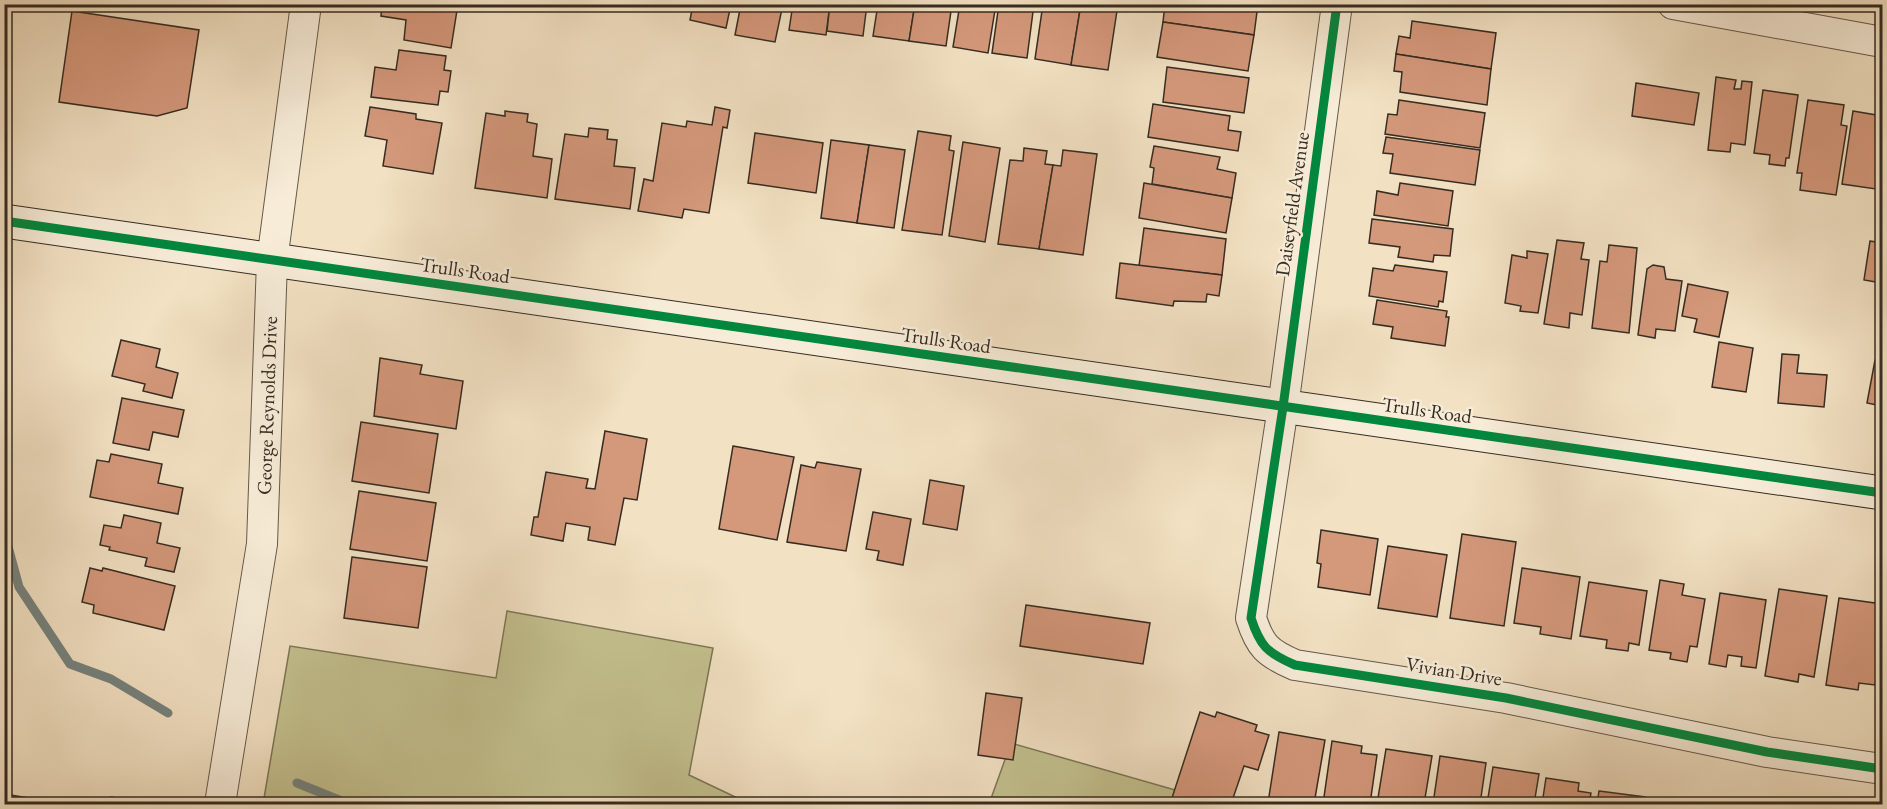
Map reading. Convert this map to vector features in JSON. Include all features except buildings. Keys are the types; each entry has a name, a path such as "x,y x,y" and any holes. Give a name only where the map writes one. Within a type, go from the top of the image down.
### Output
{"street":[{"name":"George Reynolds Drive","path":"220,804 262,544 272,261 306,4"},
{"name":"Daiseyfield Avenue","path":"1283,407 1336,4"},
{"path":"1673,4 1882,42"},
{"name":"Trulls Road","path":"4,221 1882,493"},
{"name":"Vivian Drive","path":"1283,407 1251,618 1258,640 1274,656 1295,665 1506,698 1767,752 1882,769"}],"shaded area":[{"path":"507,611 713,648 689,775 750,804 263,804 290,646 496,678"},
{"path":"1011,743 1224,804 989,804"}],"waterway":[{"path":"4,532 19,587 70,664 111,679 168,713"},
{"path":"297,783 349,804"}],"cycle path":[{"path":"1337,4 1283,407 1251,618 1261,642 1278,657 1295,665 1506,698 1767,752 1882,769"},
{"path":"4,221 1882,493"}]}
